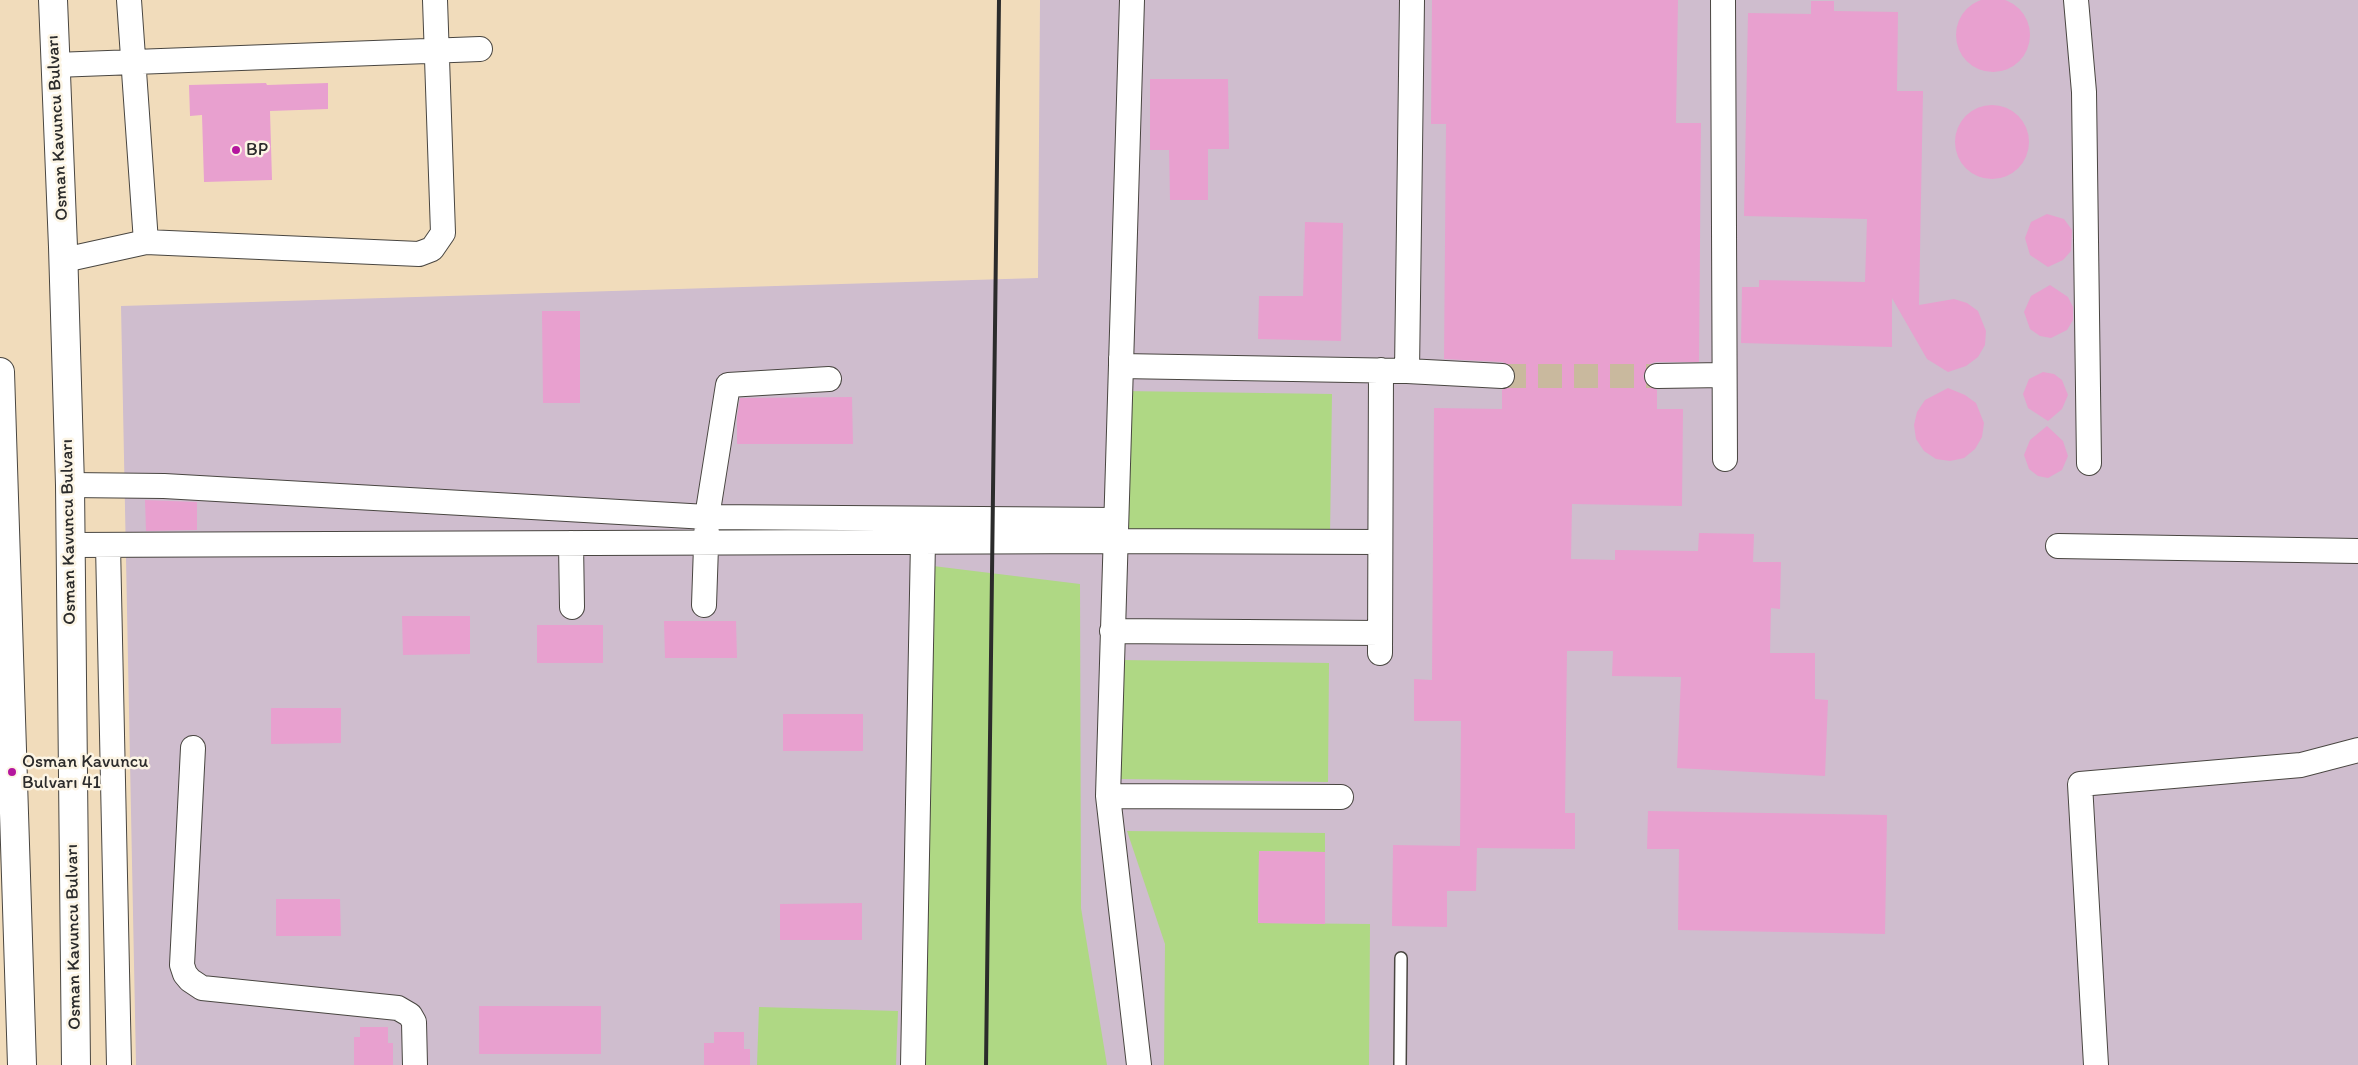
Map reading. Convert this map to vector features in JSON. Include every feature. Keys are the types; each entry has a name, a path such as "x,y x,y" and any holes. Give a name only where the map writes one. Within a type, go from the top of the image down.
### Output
{"highway":[{"name":"Osman Kavuncu Bulvarı","path":"53,0 64,260 70,485 76,1065"},
{"path":"0,372 3,586 22,1065"}],"street":[{"path":"128,0 146,242"},
{"path":"64,260 146,242 419,254 432,249 443,233 435,0"},
{"path":"1132,0 1108,796 1139,1065"},
{"path":"1408,371 1412,0"},
{"path":"1722,0 1724,459"},
{"path":"2076,0 2084,92 2090,463"},
{"path":"56,65 480,50"},
{"path":"1121,358 1121,366 1381,370 1502,376"},
{"path":"1112,631 1380,643 1381,370"},
{"path":"1657,376 1724,375"},
{"path":"704,605 707,517 728,384 829,379"},
{"path":"70,485 154,485 707,517 1116,530 1380,542"},
{"path":"70,545 923,541 1116,530"},
{"path":"913,1065 923,541"},
{"path":"571,543 572,607"},
{"path":"108,545 118,1065"},
{"path":"2058,546 2358,551"},
{"path":"193,748 182,966 185,974 202,988 398,1008 410,1015 414,1022 415,1065"},
{"path":"2096,1065 2080,784 2301,765 2358,750"},
{"path":"1108,796 1341,798"}],"lane":[{"path":"1400,1065 1401,958"}],"shaded area":[{"path":"1040,0 2358,0 2358,1065 136,1065 121,306 1038,278"}],"green space":[{"path":"1124,391 1332,394 1330,537 1122,535"},
{"path":"933,566 1080,584 1081,908 1107,1065 919,1065"},
{"path":"1121,660 1329,663 1328,782 1120,779"},
{"path":"1127,831 1325,833 1325,852 1259,851 1258,923 1370,924 1369,1065 1164,1065 1165,944"},
{"path":"759,1007 898,1011 896,1065 757,1065"}],"building":[{"path":"1993,-2 2014,4 2024,14 2030,35 2024,56 2014,66 1993,72 1972,66 1962,56 1956,35 1962,14 1972,4"},
{"path":"1432,0 1678,0 1676,123 1701,123 1699,362 1656,362 1650,364 1643,376 1646,383 1657,390 1657,409 1683,409 1682,506 1572,504 1571,559 1615,560 1615,550 1698,551 1699,533 1754,534 1753,562 1781,562 1780,609 1771,608 1770,653 1815,653 1815,699 1828,700 1825,776 1677,768 1681,677 1612,676 1613,651 1567,651 1565,813 1575,813 1575,849 1477,848 1476,891 1447,891 1447,927 1392,926 1393,845 1460,846 1461,721 1414,721 1414,679 1432,680 1434,408 1502,409 1502,390 1513,384 1516,376 1510,365 1502,362 1444,359 1446,124 1431,124"},
{"path":"1811,1 1834,1 1834,11 1898,12 1897,91 1923,91 1919,305 1954,299 1967,303 1978,311 1986,331 1985,345 1978,357 1966,366 1948,372 1927,359 1892,298 1892,347 1741,343 1742,287 1759,287 1759,280 1865,282 1867,219 1744,216 1748,13 1811,14"},
{"path":"1150,79 1228,79 1229,149 1208,149 1208,200 1170,200 1169,150 1150,150"},
{"path":"266,83 267,85 328,83 328,109 270,111 272,180 204,182 202,115 190,116 189,85"},
{"path":"1992,105 2013,111 2023,121 2029,142 2023,163 2013,173 1992,179 1971,173 1961,163 1955,142 1961,121 1971,111"},
{"path":"2047,214 2064,219 2072,230 2071,251 2063,260 2048,267 2030,255 2025,238 2031,222"},
{"path":"1305,222 1343,223 1341,341 1258,339 1259,296 1303,296"},
{"path":"2050,285 2068,297 2073,307 2073,320 2067,330 2051,338 2040,336 2030,329 2024,312 2031,296"},
{"path":"542,311 580,311 580,403 543,403"},
{"path":"2043,372 2054,374 2062,380 2068,395 2062,409 2048,421 2028,408 2023,394 2029,379"},
{"path":"1948,388 1965,395 1976,403 1984,423 1982,437 1975,449 1964,458 1950,461 1936,459 1924,451 1916,439 1914,425 1917,412 1925,400"},
{"path":"852,397 853,444 737,444 737,417 740,398"},
{"path":"2047,426 2063,441 2068,456 2062,470 2048,478 2038,476 2029,469 2024,455 2030,440"},
{"path":"145,500 197,502 197,530 146,531"},
{"path":"402,616 470,616 470,654 403,655"},
{"path":"664,621 736,621 737,658 665,658"},
{"path":"537,625 603,625 603,663 537,663"},
{"path":"271,708 341,708 341,743 271,744"},
{"path":"783,714 863,714 863,751 783,751"},
{"path":"1648,811 1887,815 1885,934 1678,930 1679,849 1647,849"},
{"path":"1259,851 1325,852 1325,924 1258,923"},
{"path":"276,899 340,899 341,936 276,936"},
{"path":"862,903 862,940 780,940 780,904"},
{"path":"479,1006 601,1006 601,1054 479,1054"},
{"path":"360,1027 388,1027 388,1043 393,1043 393,1065 354,1065 354,1037 360,1037"},
{"path":"714,1032 744,1032 744,1049 750,1049 750,1065 704,1065 704,1043 714,1043"}],"tunnel":[{"path":"1502,376 1657,376"}],"railway":[{"path":"986,1065 999,0"}],"place":[{"name":"BP","path":"236,150"},
{"name":"Osman Kavuncu Bulvarı 41","path":"12,772"}]}
